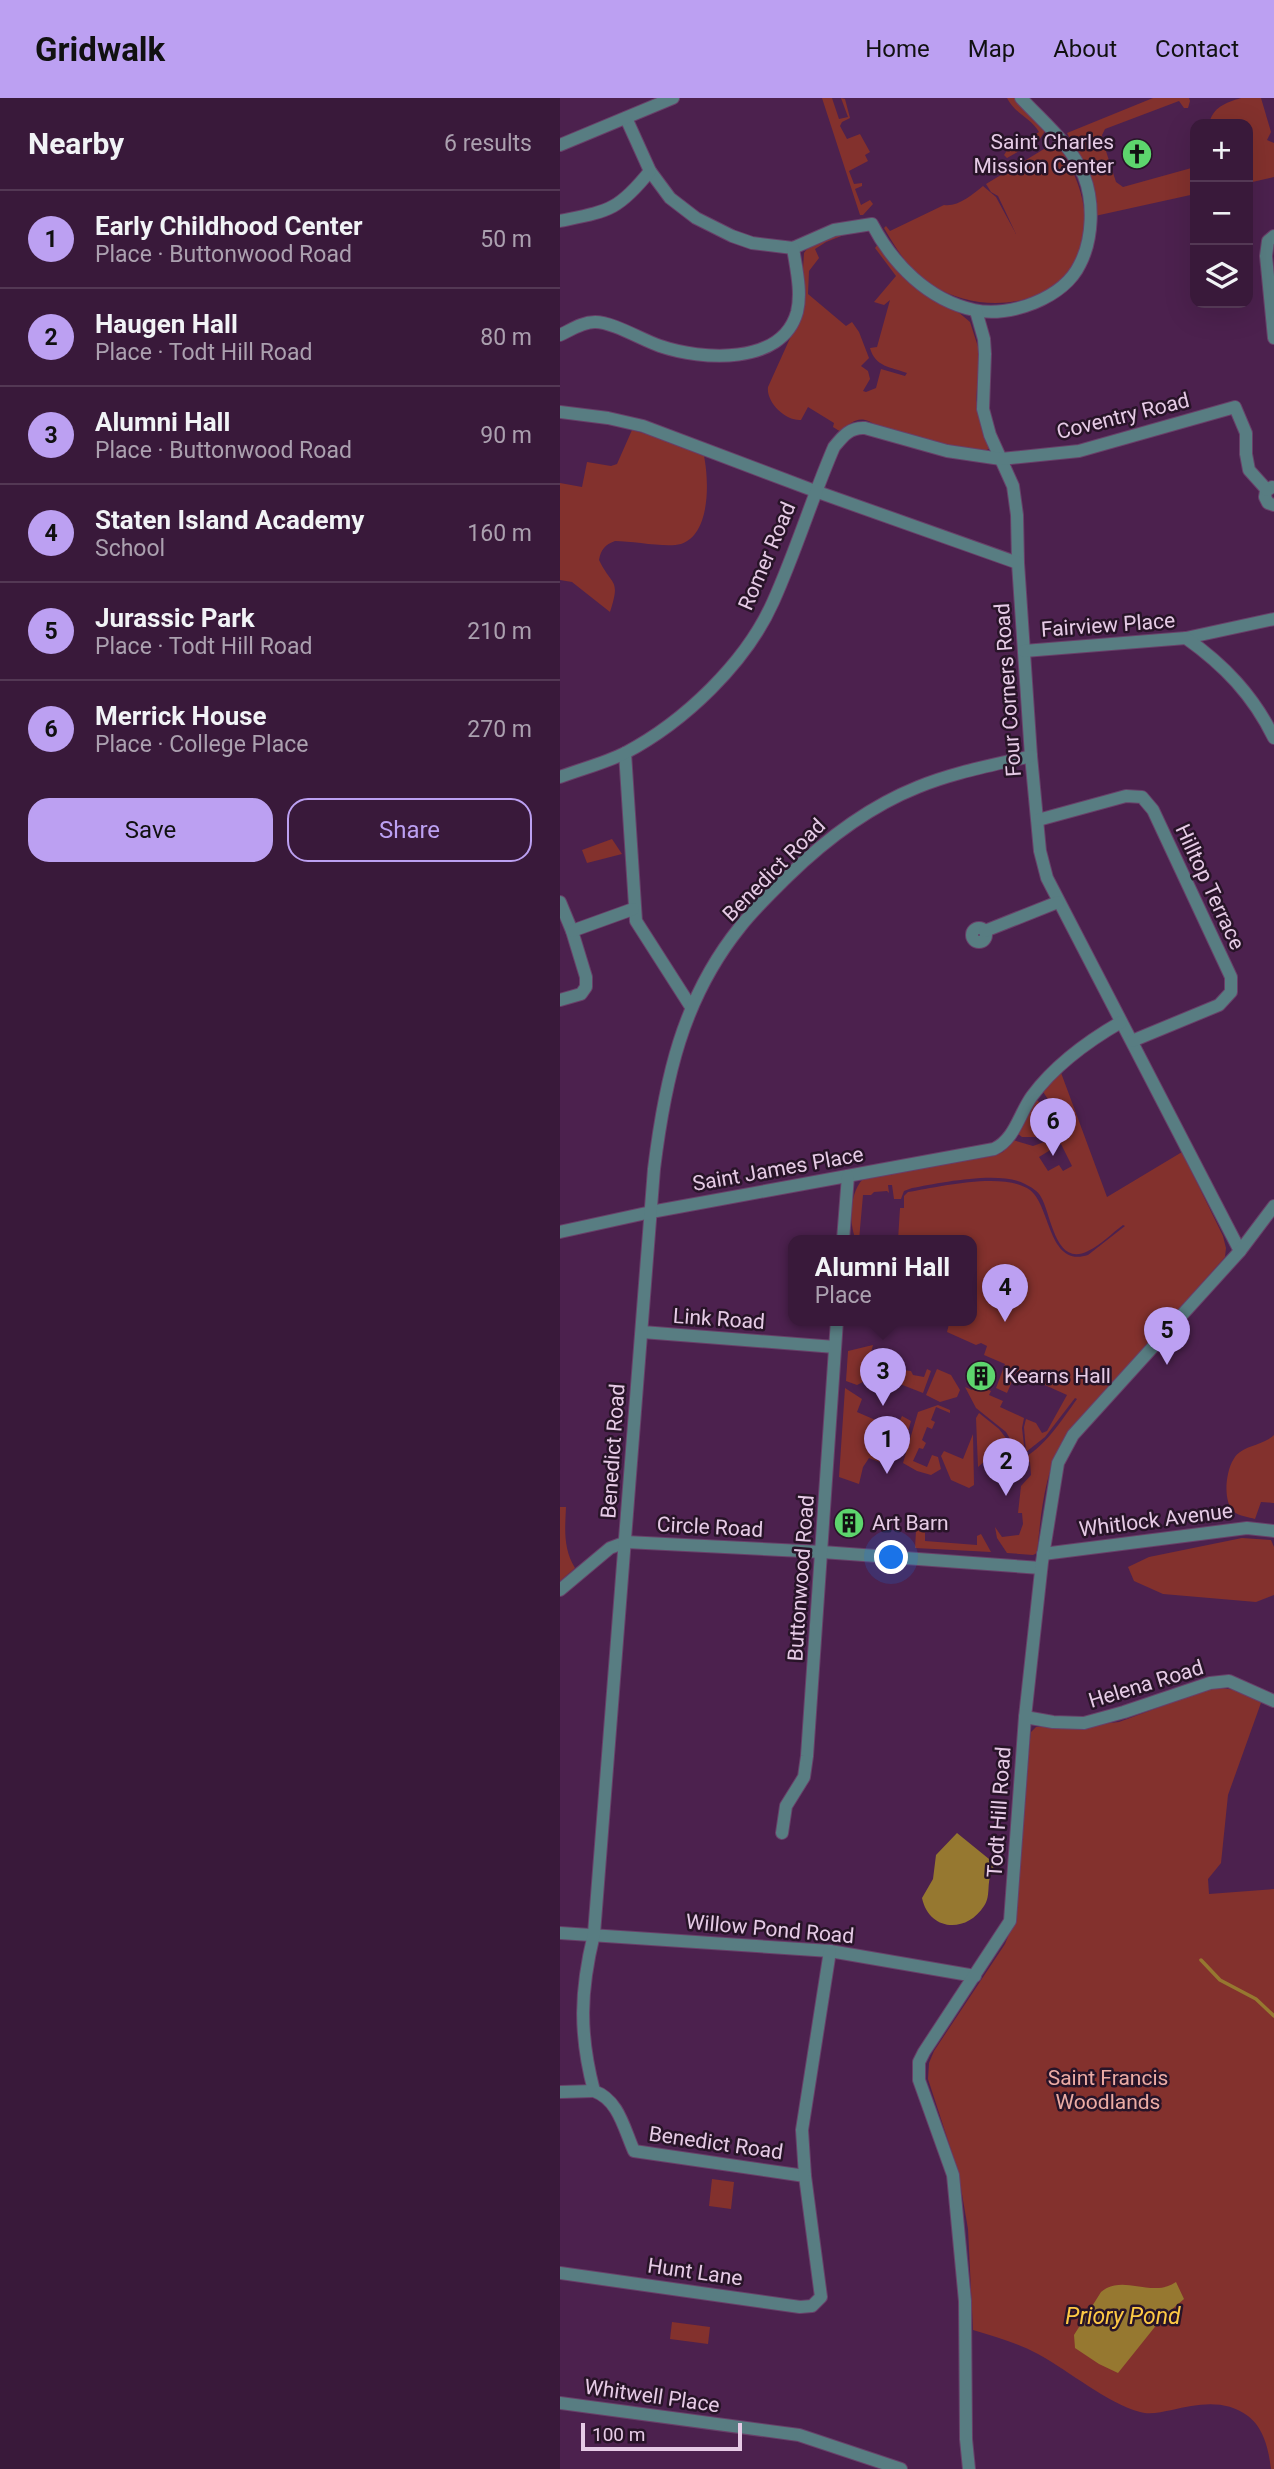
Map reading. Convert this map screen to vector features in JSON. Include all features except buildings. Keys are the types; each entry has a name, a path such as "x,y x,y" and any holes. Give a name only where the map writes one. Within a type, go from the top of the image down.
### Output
{"street":[{"path":"560,145 673,98"},
{"path":"626,118 650,171 680,206 714,227 752,243 793,248 834,230 872,224 908,275 928,289 976,311 1005,311 1041,301 1066,282 1080,266 1090,232 1084,177 1059,135 1021,98"},
{"path":"560,221 604,212 618,205 650,171"},
{"path":"1274,236 1268,241 1266,256 1274,338"},
{"path":"560,335 582,325 599,322 663,347 685,352 729,356 771,345 782,337 797,313 798,284 793,248"},
{"name":"Four Corners Road","path":"976,311 984,339 983,409 990,435 1013,486 1017,515 1031,756 1040,851 1047,878 1240,1251"},
{"name":"Coventry Road","path":"856,428 865,428 947,452 1001,459 1079,451 1235,407 1246,433 1249,470 1270,488"},
{"path":"560,412 643,426 1018,563"},
{"name":"Romer Road","path":"560,777 625,753 668,725 714,687 748,644 773,603 834,447 849,431 856,428"},
{"path":"1270,488 1266,500 1274,505"},
{"path":"1186,638 1274,619"},
{"name":"Fairview Place","path":"1024,651 1186,638 1229,673 1252,700 1274,738"},
{"path":"625,753 633,909 641,932 691,1007"},
{"name":"Benedict Road","path":"805,2176 634,2151 614,2104 594,2091 588,2067 582,2018 586,1968 594,1934 654,1170 664,1095 691,1007 718,958 745,920 810,855 841,829 891,799 920,786 1031,756"},
{"name":"Hilltop Terrace","path":"1038,820 1126,796 1142,797 1153,810 1231,978 1231,992 1219,1005 1132,1041"},
{"path":"560,902 564,906 586,977 586,986 581,994 560,999"},
{"path":"985,931 1058,902"},
{"path":"572,931 633,909"},
{"name":"Saint James Place","path":"560,1232 651,1212 994,1149 1003,1145 1032,1097 1060,1066 1097,1036 1121,1022"},
{"path":"843,1235 848,1177"},
{"name":"Todt Hill Road","path":"969,2469 966,2439 965,2301 953,2175 919,2080 918,2069 924,2052 1010,1921 1025,1717 1041,1568 1058,1463 1073,1435 1240,1251 1274,1206"},
{"name":"Buttonwood Road","path":"782,1833 786,1806 804,1777 837,1326"},
{"name":"Link Road","path":"642,1332 835,1347"},
{"name":"Whitlock Avenue","path":"1043,1554 1247,1528 1274,1531"},
{"name":"Circle Road","path":"560,1590 610,1548 626,1542 822,1552 1041,1568"},
{"name":"Helena Road","path":"1025,1717 1053,1722 1084,1723 1210,1683 1229,1681 1274,1701"},
{"name":"Willow Pond Road","path":"560,1933 830,1951 975,1976"},
{"path":"805,2176 802,2130 830,1951"},
{"path":"560,2092 594,2091"},
{"name":"Hunt Lane","path":"560,2273 800,2307 812,2305 821,2297 805,2176"},
{"name":"Whitwell Place","path":"560,2403 799,2435 901,2469"}],"green space":[{"path":"822,98 832,98 839,119 848,117 841,98 845,99 850,118 840,126 847,139 860,134 870,152 865,155 868,161 849,171 854,184 862,183 862,186 855,189 861,205 870,200 873,204 863,215 860,215"},
{"path":"1007,98 1016,98 1045,131 1040,139 1007,158 1004,155 1009,147 1009,140 1015,147 1039,132"},
{"path":"1153,98 1189,98 1188,108 1184,108 1179,101 1105,129 1102,135 1116,182 1123,187 1190,168 1190,195 1095,216 1089,175 1067,133"},
{"path":"1241,98 1261,98 1271,132 1267,140 1274,143 1274,177 1253,182 1253,119 1211,119 1213,113"},
{"path":"1059,144 1080,192 1084,209 1083,239 1074,264 1058,283 1036,295 1011,302 984,303 957,297 917,274 884,228 886,226 890,231 944,205 960,202 983,186 996,197 1016,234 998,196 991,192 986,184 1044,149"},
{"path":"849,233 815,249 819,258 809,271 808,294 846,326 852,322 859,332 869,358 861,366 868,371 870,379 863,391 876,388 881,369 905,376 907,373 880,363 870,348 877,347 890,300 884,305 874,302 896,276 875,248 878,244 970,322 980,353 976,400 990,448 985,451 969,451 878,427 862,419 854,421 841,432 833,427 834,423 808,407 801,420 783,414 773,404 768,387 800,316 804,253 824,238"},
{"path":"632,430 661,438 704,456 707,478 706,505 698,529 691,538 681,544 615,541 604,548 599,560 615,588 610,612 572,582 560,580 560,483 582,487 587,462 611,466 617,464"},
{"path":"612,839 622,854 587,863 582,850"},
{"path":"1060,1070 1107,1197 1182,1152 1223,1236 1226,1248 1225,1257 1063,1440 1047,1481 1037,1553 1033,1555 1007,1553 997,1538 995,1527 1002,1537 1019,1535 1023,1524 1022,1513 1018,1513 1021,1486 1031,1475 1030,1462 1022,1458 1045,1441 1077,1399 1075,1398 1045,1437 1026,1452 1026,1419 1036,1423 1042,1433 1047,1431 1067,1395 1016,1372 1007,1393 996,1388 1005,1364 984,1355 987,1346 981,1343 976,1345 947,1332 948,1326 977,1326 977,1235 898,1235 900,1208 904,1208 904,1196 908,1192 970,1182 1019,1184 1037,1198 1058,1244 1065,1253 1075,1257 1088,1255 1125,1226 1088,1251 1077,1254 1068,1252 1061,1246 1038,1193 1025,1184 1001,1178 969,1179 912,1188 904,1191 901,1199 894,1199 892,1185 888,1185 889,1193 874,1192 871,1195 863,1195 859,1235 854,1235 851,1218 855,1192 863,1179 993,1156 1003,1152 1013,1140 1033,1146 1047,1141 1052,1149 1039,1157 1048,1171 1059,1165 1063,1171 1072,1166 1061,1144 1054,1147 1049,1140 1054,1134 1057,1121 1042,1090"},
{"path":"1037,1100 1046,1109 1050,1125 1038,1137 1022,1137 1017,1133"},
{"path":"873,1345 863,1382 857,1385 846,1381 848,1351"},
{"path":"882,1361 890,1361 891,1365 911,1371 913,1375 924,1377 927,1369 931,1371 923,1393 882,1377"},
{"path":"937,1369 951,1375 960,1390 957,1397 940,1402 926,1395"},
{"path":"975,1384 991,1391 989,1395 1003,1401 1000,1407 1024,1418 1022,1428 1025,1454 1018,1452 1006,1432 976,1408 965,1387 972,1390"},
{"path":"845,1388 862,1399 857,1412 896,1429 902,1416 911,1421 901,1456 883,1451 871,1452 894,1456 890,1466 869,1458 863,1467 859,1484 839,1477"},
{"path":"938,1405 950,1410 950,1413 936,1407 931,1420 935,1422 932,1429 927,1427 922,1440 926,1443 923,1449 919,1448 913,1461 927,1467 932,1455 938,1457 941,1469 931,1475 903,1463 918,1412"},
{"path":"979,1413 999,1429 1012,1446 991,1448 986,1460 978,1467 976,1418"},
{"path":"973,1434 974,1485 969,1488 951,1480 941,1456 944,1451 963,1459"},
{"path":"1274,1435 1274,1503 1261,1502 1255,1519 1234,1512 1226,1491 1231,1464 1240,1452"},
{"path":"560,1507 566,1507 567,1546 575,1568 560,1581"},
{"path":"921,1527 925,1530 925,1541 977,1545 977,1536 981,1534 991,1552 915,1548 916,1531"},
{"path":"1242,1538 1271,1540 1274,1547 1274,1595 1256,1602 1163,1594 1134,1581 1128,1567 1149,1557"},
{"name":"Saint Francis Woodlands","path":"1209,1689 1236,1690 1262,1700 1228,1795 1221,1863 1208,1879 1209,1894 1274,1889 1274,2469 1271,2469 1262,2433 1254,2421 1239,2411 1211,2404 1156,2413 1140,2412 1101,2394 1030,2350 973,2330 968,2229 958,2171 928,2079 929,2063 934,2051 1005,1944 1016,1917 1031,1732 1036,1727 1075,1727 1119,1722"},
{"path":"712,2179 734,2182 731,2209 709,2206"},
{"path":"672,2322 710,2327 708,2344 670,2339"}],"water":[{"path":"957,1833 989,1859 994,1869 984,1906 968,1921 949,1925 932,1917 922,1898 933,1879 936,1855"},
{"name":"Priory Pond","path":"1176,2282 1184,2299 1162,2318 1118,2373 1075,2348 1074,2335 1101,2292 1119,2285 1157,2288"}],"waterway":[{"path":"1201,1960 1220,1980 1256,1999 1274,2016"}],"place":[{"name":"Saint Charles Mission Center","path":"1137,154"},
{"name":"Merrick House","path":"1053,1156"},
{"name":"Staten Island Academy","path":"1005,1322"},
{"name":"Jurassic Park","path":"1167,1365"},
{"name":"Kearns Hall","path":"981,1376"},
{"name":"Alumni Hall","path":"883,1406"},
{"name":"Early Childhood Center","path":"887,1474"},
{"name":"Haugen Hall","path":"1006,1496"},
{"name":"Art Barn","path":"849,1523"}]}
